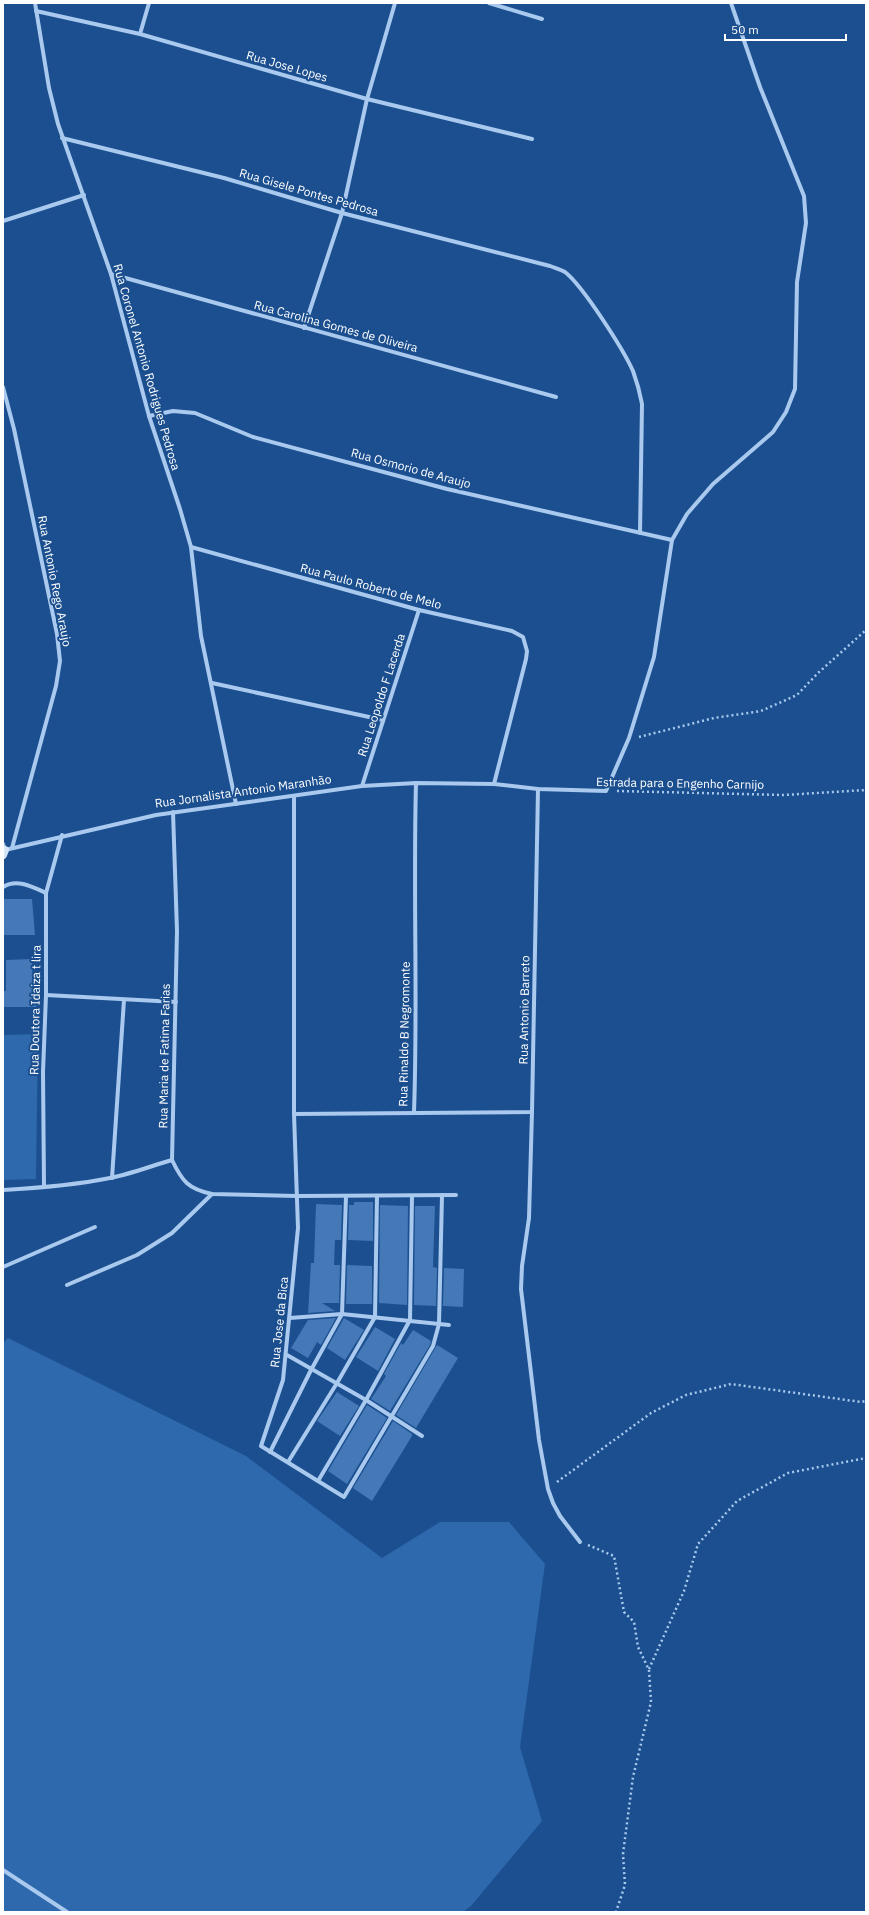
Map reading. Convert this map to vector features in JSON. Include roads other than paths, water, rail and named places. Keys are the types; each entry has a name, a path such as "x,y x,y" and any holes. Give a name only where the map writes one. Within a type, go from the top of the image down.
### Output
{"street":[{"name":"Rua Coronel Antonio Rodrigues Pedrosa","path":"35,3 49,88 62,138 84,195 111,274 149,416 180,509 191,548 201,636 236,804"},
{"path":"140,34 149,3"},
{"path":"304,328 342,213 367,100 395,3"},
{"path":"489,3 542,19"},
{"path":"672,540 687,514 713,484 773,432 786,412 795,390 797,282 806,223 804,196 760,87 730,3"},
{"name":"Rua Jose Lopes","path":"36,11 140,34 367,100 532,139"},
{"name":"Rua Gisele Pontes Pedrosa","path":"62,138 224,178 342,213 560,269 576,283 623,352 635,378 642,404 640,533"},
{"path":"3,221 84,195"},
{"name":"Rua Carolina Gomes de Oliveira","path":"111,274 556,397"},
{"name":"Rua Antonio Rego Araujo","path":"3,387 14,429 57,634 60,661 56,686 6,849"},
{"name":"Rua Osmorio de Araujo","path":"149,416 174,411 195,413 253,437 447,489 672,540"},
{"name":"Estrada para o Engenho Carnijo","path":"494,784 538,789 606,791 629,738 654,657 672,540"},
{"name":"Rua Paulo Roberto de Melo","path":"191,548 419,610 520,634 526,645 526,659 494,784"},
{"name":"Rua Leopoldo F Lacerda","path":"362,786 419,610"},
{"path":"212,683 383,720"},
{"name":"Rua Jornalista Antonio Maranhão","path":"6,849 62,835 173,812 362,786 416,783 494,784"},
{"name":"Rua Rinaldo B Negromonte","path":"294,1114 414,1112 416,1063 414,873 416,783"},
{"name":"Rua Antonio Barreto","path":"538,789 529,1218 522,1266 521,1289 539,1440 548,1489 560,1516 580,1542"},
{"path":"294,796 294,1114"},
{"name":"Rua Maria de Fatima Farias","path":"172,1160 176,1002 176,910 173,812"},
{"name":"Rua Doutora Idaiza t lira","path":"44,1187 43,1072 46,995 46,893 62,835"},
{"path":"3,887 18,883 26,884 46,893"},
{"path":"46,995 176,1002"},
{"path":"112,1178 124,1000"},
{"path":"414,1112 532,1112"},
{"name":"Rua Jose da Bica","path":"270,1452 261,1446 283,1380 287,1355 298,1228 294,1114"},
{"path":"3,1190 73,1185 112,1178 172,1160 183,1180 187,1184 202,1192 212,1194 297,1196 456,1195"},
{"path":"66,1285 137,1256 172,1233 212,1194"},
{"path":"346,1196 342,1314 311,1370 270,1452 344,1497 393,1417 433,1346 439,1324 442,1195"},
{"path":"288,1462 338,1383 375,1317 377,1196"},
{"path":"318,1481 366,1400 410,1320 412,1196"},
{"path":"3,1267 95,1227"},
{"path":"290,1318 342,1314 449,1325"},
{"path":"287,1355 311,1370 338,1383 422,1436"},
{"path":"3,1870 61,1910 67,1912"}]}
